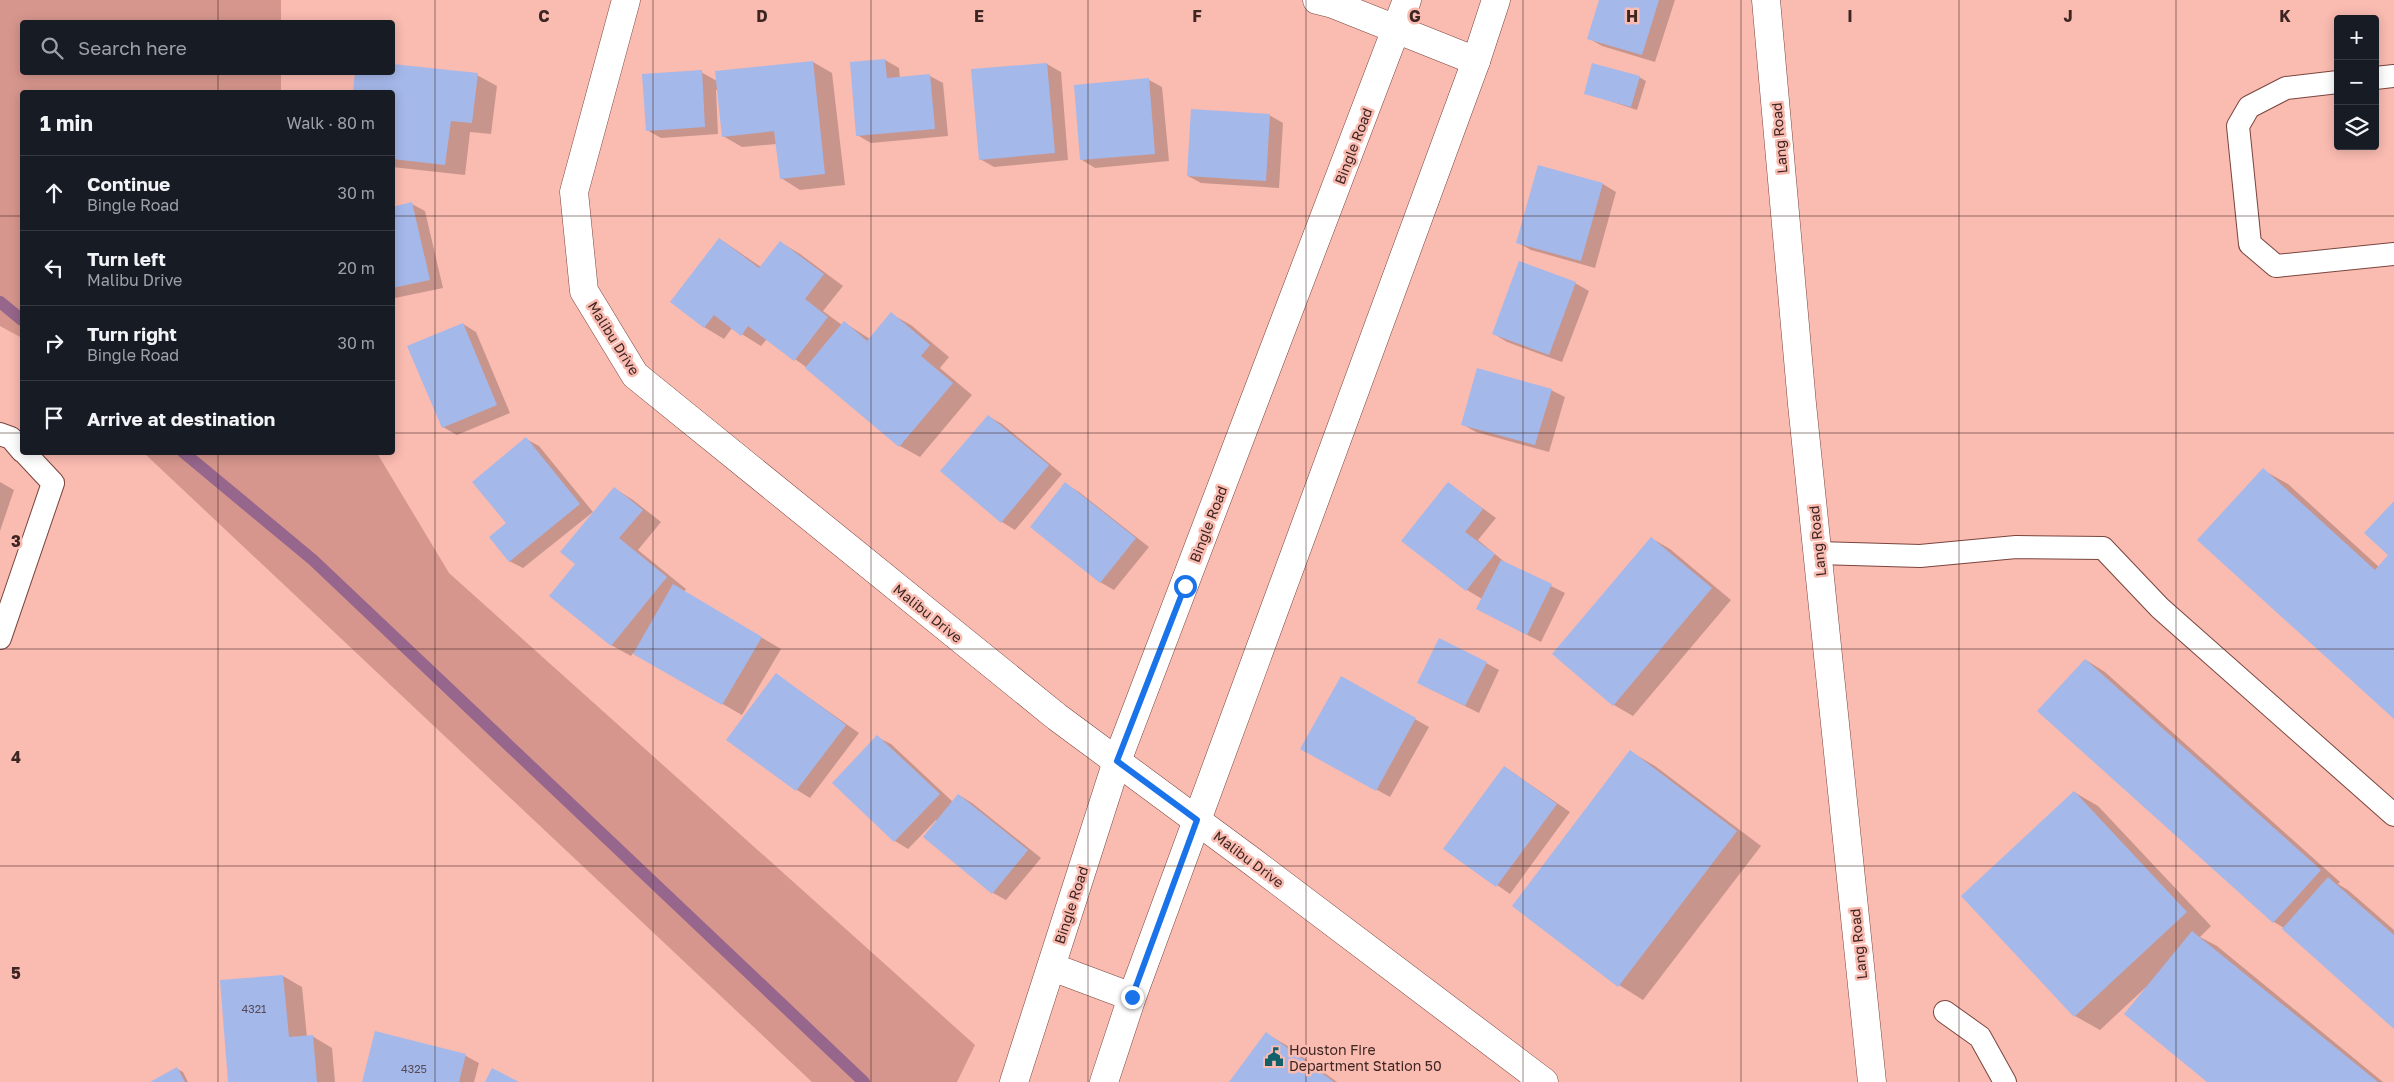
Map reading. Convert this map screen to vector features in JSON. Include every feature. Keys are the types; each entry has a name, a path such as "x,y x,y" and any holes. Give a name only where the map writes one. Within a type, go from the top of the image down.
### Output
{"street":[{"name":"Malibu Drive","path":"626,0 574,192 584,291 635,375 1057,717 1197,820 1544,1082"},
{"path":"1317,0 1333,4 1476,61"},
{"name":"Bingle Road","path":"1014,1082 1117,761 1407,0"},
{"path":"1104,1082 1132,997 1476,61 1496,0"},
{"name":"Lang Road","path":"1766,0 1818,554 1872,1082"},
{"path":"1052,967 1132,997"}],"lane":[{"path":"2379,78 2394,76"},
{"path":"2334,82 2286,88 2249,107 2238,126 2250,244 2276,266 2394,254"},
{"path":"0,434 10,438 20,449"},
{"path":"0,638 53,483 26,455"},
{"path":"1818,554 1920,556 2016,547 2103,548 2160,608 2394,815"},
{"path":"1945,1012 1980,1037 2005,1082"}],"shaded area":[{"path":"0,0 281,0 281,20 20,20 20,75 281,75 281,90 20,90 20,337 0,326"},
{"path":"146,455 378,455 449,573 975,1045 957,1082 812,1082"}],"building":[{"path":"1599,0 1659,0 1642,55 1587,39"},
{"path":"885,59 887,78 930,74 935,129 856,136 850,62"},
{"path":"813,61 825,174 780,179 774,131 722,137 715,71"},
{"path":"1047,63 1055,153 979,160 971,69"},
{"path":"1592,63 1640,76 1631,107 1584,94"},
{"path":"395,64 478,73 472,123 451,121 445,165 395,159 395,90 353,90 355,75 395,75"},
{"path":"702,70 705,127 646,131 642,74"},
{"path":"1149,78 1155,154 1080,160 1074,85"},
{"path":"1191,109 1270,114 1266,181 1187,176"},
{"path":"1538,165 1603,183 1581,261 1516,243"},
{"path":"412,202 430,280 395,287 395,206"},
{"path":"719,238 759,268 780,241 824,274 805,299 828,317 794,361 748,326 741,336 714,315 704,328 670,302"},
{"path":"1519,261 1576,282 1549,355 1492,334"},
{"path":"891,312 930,345 921,356 953,383 899,447 805,368 844,321 867,341"},
{"path":"463,323 497,405 442,428 407,346"},
{"path":"1477,368 1552,389 1535,445 1461,425"},
{"path":"988,415 1049,465 1001,523 940,471"},
{"path":"526,437 580,504 509,562 489,537 506,523 472,482"},
{"path":"2263,468 2375,570 2388,555 2364,533 2394,501 2394,719 2197,540"},
{"path":"1065,482 1136,538 1100,583 1030,527"},
{"path":"1448,482 1483,509 1465,532 1495,554 1466,591 1401,541"},
{"path":"614,487 643,510 619,538 667,577 611,646 549,596 575,564 560,552"},
{"path":"1651,537 1712,588 1613,706 1552,654"},
{"path":"1501,560 1552,584 1527,635 1476,609"},
{"path":"673,584 762,637 722,705 633,654"},
{"path":"1439,638 1487,662 1465,706 1417,683"},
{"path":"2085,659 2321,870 2273,923 2037,711"},
{"path":"776,673 846,725 796,791 726,740"},
{"path":"1341,676 1416,718 1376,791 1300,749"},
{"path":"877,735 940,794 894,842 832,783"},
{"path":"1630,750 1737,831 1618,987 1512,906"},
{"path":"1504,766 1557,804 1496,887 1443,849"},
{"path":"2074,791 2187,912 2074,1017 1961,896"},
{"path":"958,794 1028,850 992,894 923,837"},
{"path":"2328,877 2394,935 2394,1029 2282,929"},
{"path":"2192,931 2378,1082 2207,1082 2124,1014"},
{"path":"283,975 289,1037 313,1035 317,1082 228,1082 220,980"},
{"path":"375,1031 466,1054 459,1082 362,1082"},
{"name":"Houston Fire Department Station 50","path":"1266,1032 1334,1082 1229,1082"},
{"path":"177,1067 185,1082 150,1082"},
{"path":"492,1068 519,1082 485,1082"}],"waterway":[{"path":"0,302 20,318"},
{"path":"187,455 313,560 864,1082"}],"place":[{"name":"Houston Fire Department Station 50","path":"1274,1057"}],"route":[{"path":"1132,997 1197,820 1117,761 1185,586"}]}
